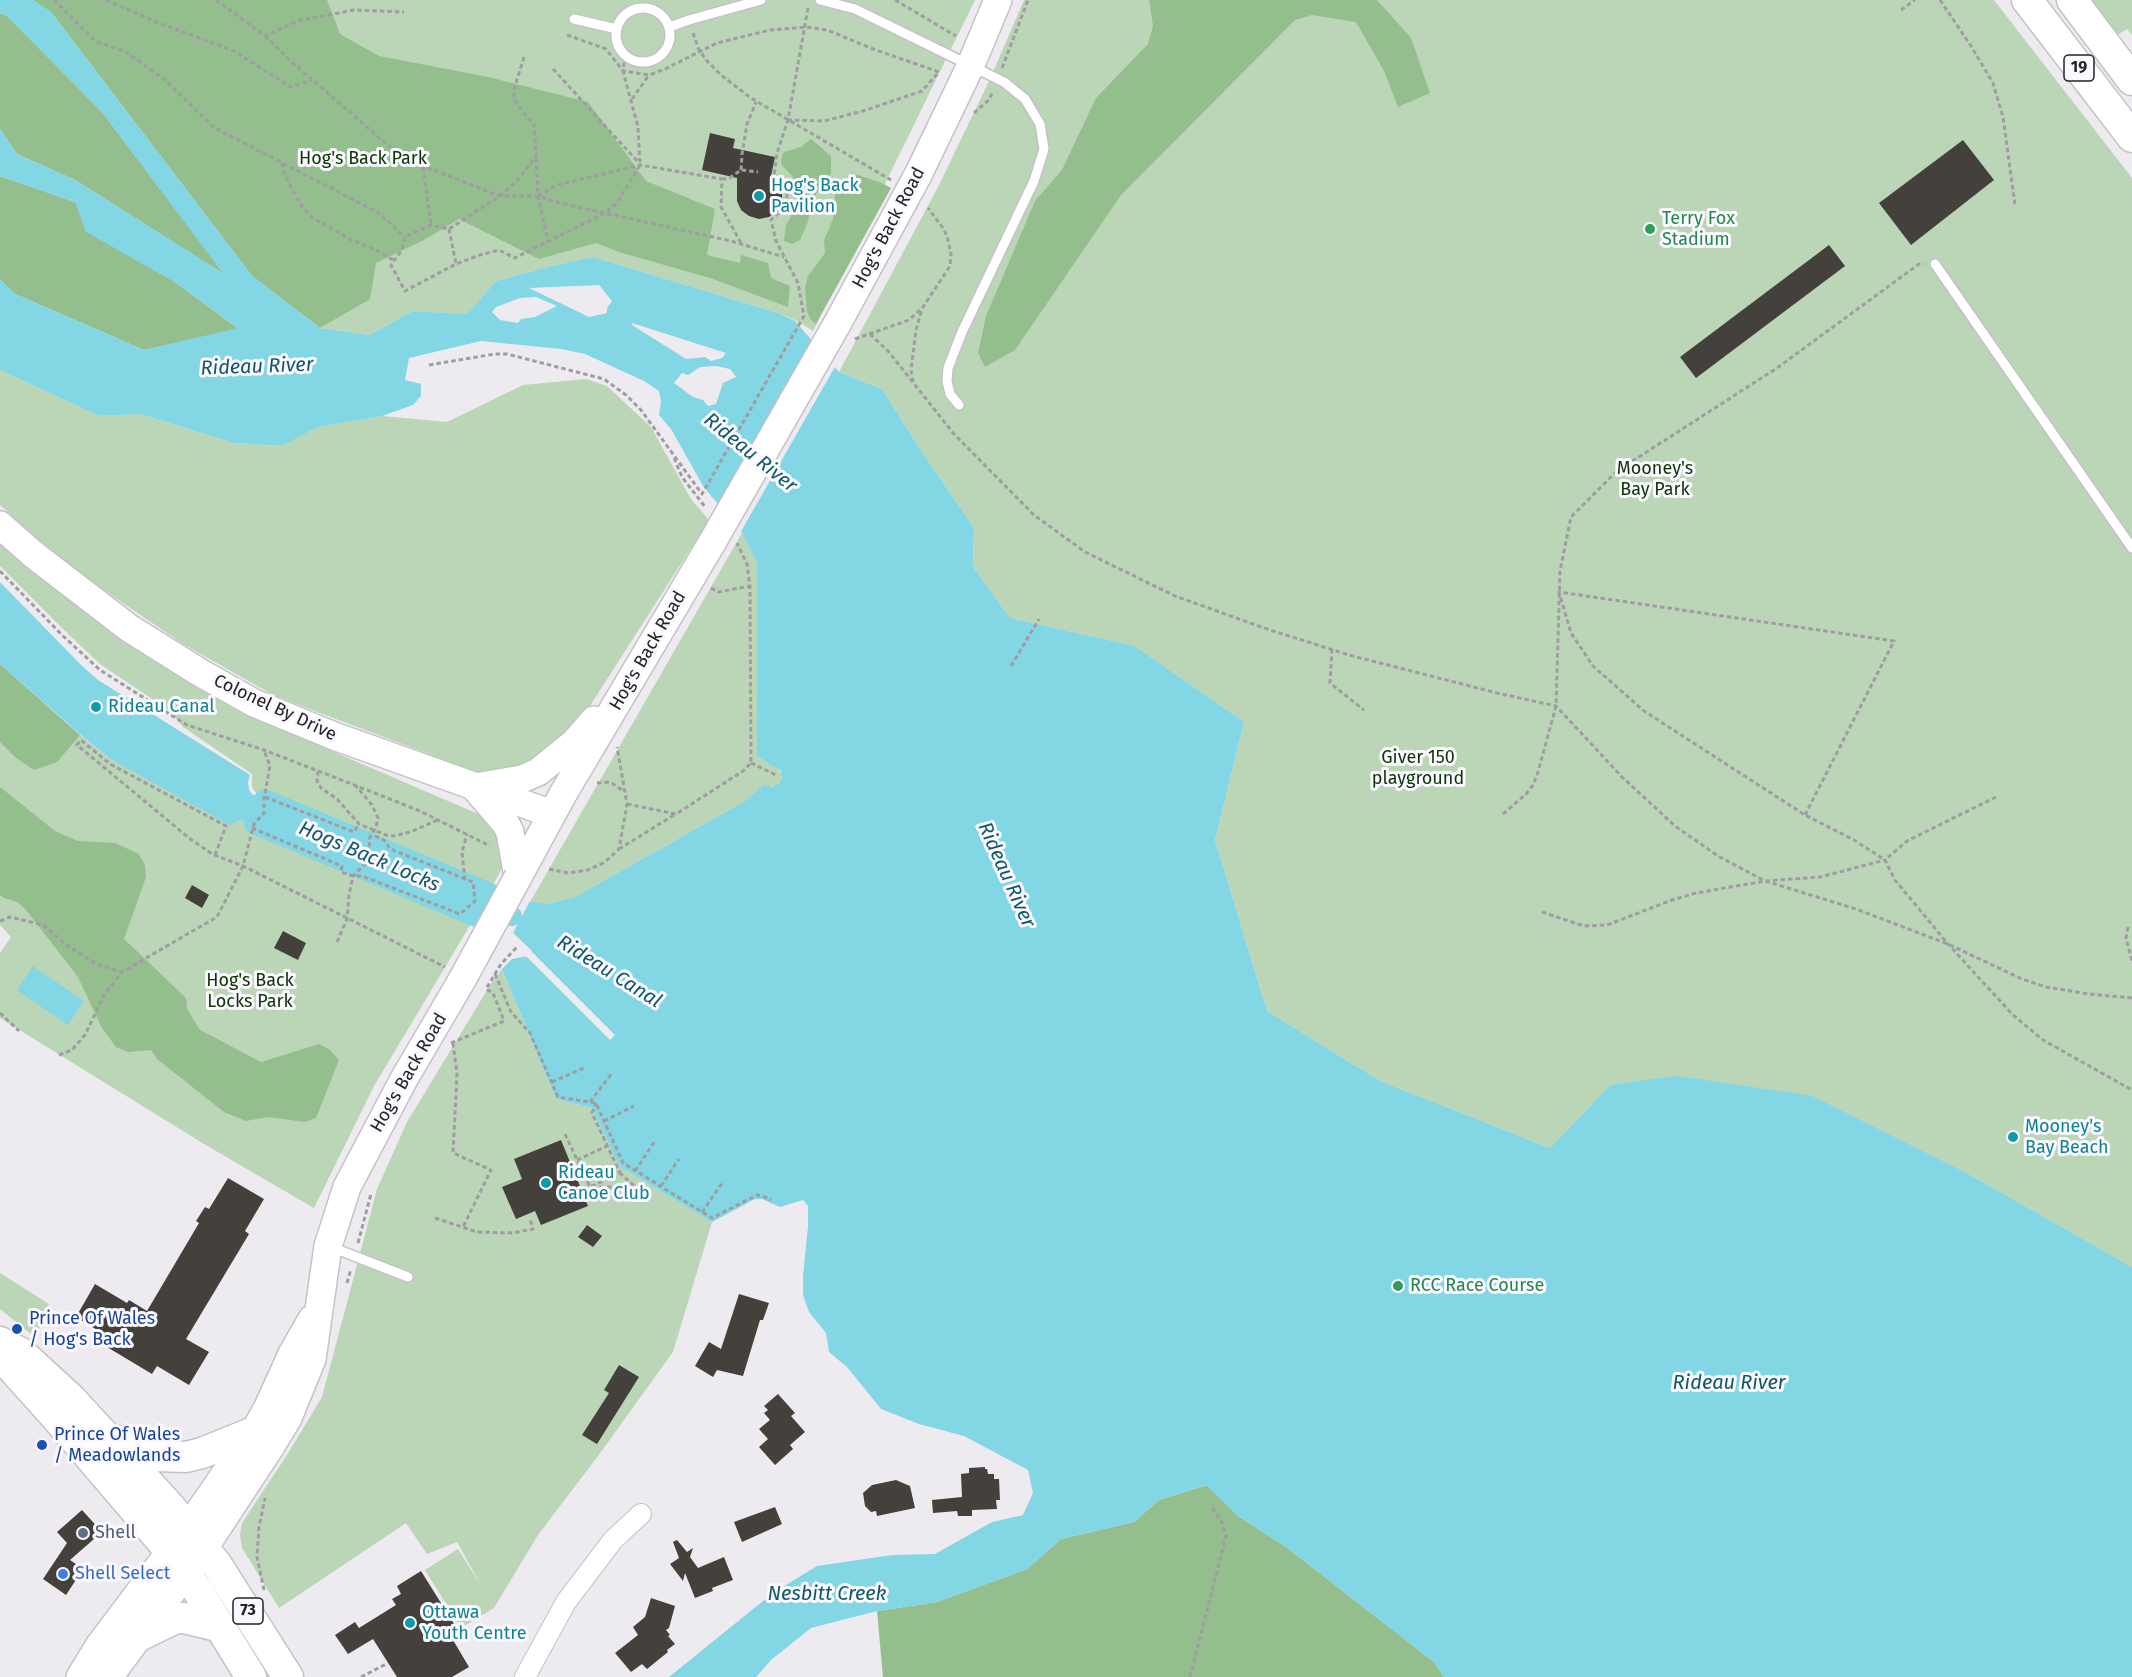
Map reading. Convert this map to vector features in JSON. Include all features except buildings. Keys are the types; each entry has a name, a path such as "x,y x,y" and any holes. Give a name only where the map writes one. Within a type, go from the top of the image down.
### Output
{"main road":[{"name":"Hog's Back Road","path":"196,1538 288,1418 312,1359 328,1246 347,1187 404,1079 454,974 518,877 552,814 642,662 725,542 845,333 970,67 998,0"},
{"name":"19","path":"2027,0 2132,136"},
{"name":"19","path":"2072,0 2132,80"},
{"name":"Colonel By Drive","path":"0,525 34,555 129,628 254,703 334,736 552,814"},
{"path":"474,787 522,778 543,769 574,743 642,662"},
{"path":"474,787 506,824 514,846 518,877"},
{"name":"Hog's Back Road","path":"196,1538 268,1407 292,1354 319,1308"},
{"name":"73","path":"0,1342 21,1353 71,1399 196,1538 234,1590 288,1677"},
{"name":"73","path":"0,1354 178,1562 252,1677"},
{"path":"100,1430 133,1451 171,1458 194,1455 254,1432"},
{"path":"80,1677 99,1646 178,1562 196,1538"},
{"path":"109,1677 139,1636 178,1562"},
{"path":"139,1636 176,1618 221,1627"}],"street":[{"path":"525,1677 566,1602 613,1540 641,1514"}],"lane":[{"path":"669,27 760,0"},
{"path":"820,0 855,9 1016,90 1033,110 1040,124 1044,149 1034,181 962,332 948,368 946,381 950,394 959,405"},
{"path":"642,8 659,13 669,27 669,45 657,58 649,62 641,62 625,55 619,48 617,29 626,14 634,10 642,8"},
{"path":"574,19 617,29"},
{"path":"1935,264 2132,548"},
{"path":"328,1246 408,1277"}],"path":[{"path":"54,0 95,41 126,52 164,79 213,127 379,213 405,237"},
{"path":"106,0 234,51 291,87 312,80"},
{"path":"216,0 265,36 396,152 423,166 500,196 538,196 784,256"},
{"path":"895,0 956,36"},
{"path":"998,80 1028,0"},
{"path":"1901,10 1915,0"},
{"path":"1940,0 1993,83 2004,117 2015,205"},
{"path":"429,365 507,354 604,379 626,395 641,410 702,494 804,316 798,283 776,241 771,220 785,207 788,188 772,175 788,120 808,8"},
{"path":"265,36 297,21 354,10 404,12"},
{"path":"689,20 699,50 721,75 756,101 894,181"},
{"path":"623,71 649,75 717,43 770,30 806,27 827,30 939,72 922,92 824,121 788,120"},
{"path":"405,237 402,250 391,265 405,291 456,264 499,250 515,258 605,213 617,203 640,165 639,136 632,99 623,71 606,49 567,35"},
{"path":"623,71 625,55"},
{"path":"524,57 513,92 516,104 534,125 538,196 548,242"},
{"path":"553,69 640,165"},
{"path":"632,99 649,75"},
{"path":"741,170 747,124 756,101"},
{"path":"405,237 431,225 449,229 500,196 517,181 536,156"},
{"path":"282,163 293,191 303,207 314,218 394,261"},
{"path":"538,196 557,185 640,165 722,179 728,179 741,170 758,172"},
{"path":"423,166 431,225"},
{"path":"722,179 722,207 741,244"},
{"path":"845,333 870,334 909,320 923,307 950,266 951,254 943,228 928,208"},
{"path":"449,229 456,264"},
{"path":"1503,814 1526,794 1539,772 1556,706 1558,592 1571,518 1617,471 1777,368 1919,264 1935,264"},
{"path":"913,382 911,370 916,330 923,307"},
{"path":"870,334 888,351 954,434 1034,515 1085,552 1175,596 1332,649 1497,693 1556,706 1622,777 1675,826 1718,856 1765,881 1856,909 1948,944 2022,979 2046,987 2132,998"},
{"path":"673,454 682,477 708,512"},
{"path":"549,869 568,873 588,870 605,862 619,849 743,771 751,763 750,586 747,564 725,542"},
{"path":"0,571 63,636 100,670 186,725 264,750 356,785 438,820 496,849"},
{"path":"718,592 750,586"},
{"path":"1558,592 1571,633 1593,666 1644,711 1805,815 1854,840 1886,860 1896,879 1948,944 2013,1015 2043,1040 2132,1090"},
{"path":"1558,592 1894,640 1805,815"},
{"path":"1011,666 1039,619"},
{"path":"1332,649 1330,683 1364,710"},
{"path":"215,855 226,826 110,764 81,740 77,745 189,838 215,855 243,866 454,974"},
{"path":"617,742 627,804 619,849"},
{"path":"59,1055 72,1050 85,1035 104,995 122,972 217,917 243,866 253,828 264,813 270,766 264,750"},
{"path":"751,763 776,775"},
{"path":"318,771 317,781 321,788 338,799 359,824 394,836 438,820"},
{"path":"592,789 598,782 610,782 625,792"},
{"path":"337,942 347,919 354,875 370,858 369,839 375,830 378,818 356,785"},
{"path":"265,796 354,832 359,824"},
{"path":"1542,912 1584,926 1608,925 1696,893 1765,881 1820,877 1886,860 1907,841 1996,796"},
{"path":"627,804 676,814"},
{"path":"253,828 342,866 341,872 362,876 460,914 475,901 473,882 390,849 384,840 372,836"},
{"path":"465,880 462,852 467,834"},
{"path":"0,921 10,917 43,925 68,946 96,964 122,972"},
{"path":"2128,927 2126,938 2132,960"},
{"path":"463,1227 491,1170 453,1153 457,1074 453,1043 504,1022 492,993 486,989 501,964 517,947"},
{"path":"495,974 511,1012 530,1033 558,1097 596,1103"},
{"path":"0,1013 19,1031"},
{"path":"552,1082 586,1067"},
{"path":"590,1102 612,1073"},
{"path":"596,1103 622,1161 712,1218 757,1195 771,1200"},
{"path":"590,1187 614,1187 640,1198 643,1194 620,1173 615,1164 592,1113 596,1103"},
{"path":"604,1121 634,1106"},
{"path":"565,1134 590,1187"},
{"path":"635,1171 655,1141"},
{"path":"577,1160 607,1146"},
{"path":"661,1186 680,1159"},
{"path":"615,1164 622,1161"},
{"path":"590,1187 620,1173"},
{"path":"702,1212 723,1182"},
{"path":"435,1218 477,1232 513,1233 534,1229 530,1219"},
{"path":"264,1590 258,1567 257,1548 261,1510 267,1492"},
{"path":"1190,1677 1226,1536 1222,1523 1212,1507"},
{"path":"361,1677 388,1662"}],"green space":[{"name":"Hog's Back Park","path":"33,0 975,0 813,331 778,313 593,257 496,281 467,314 413,311 369,335 320,328 51,12"},
{"path":"33,0 327,0 340,34 379,56 488,77 588,102 646,181 715,209 707,255 740,263 741,255 768,263 771,278 790,286 788,307 710,278 619,252 596,243 539,259 459,219 424,240 376,263 370,299 320,328 252,276 51,12"},
{"name":"Mooney's Bay Park","path":"1024,0 1994,0 2132,178 2132,1267 1967,1173 1813,1096 1610,1085 1550,1148 1380,1081 1267,1011 1215,840 1244,722 1135,646 1010,618 973,567 974,528 882,389 839,372 938,187 990,79"},
{"path":"1149,0 1377,0 1411,38 1430,93 1398,107 1384,71 1356,22 1312,15 1295,20 1121,195 1015,350 985,367 978,353 986,316 1035,201 1062,170 1096,98 1148,44 1153,26"},
{"path":"2089,0 2132,0 2132,35 2127,29 2116,36"},
{"path":"0,13 7,16 103,113 224,274 75,180 17,154 0,129"},
{"path":"811,139 831,156 831,174 822,183 814,198 800,240 792,244 784,241 786,225 795,209 796,199 793,177 781,164 782,156 784,152 801,147"},
{"path":"852,173 891,188 816,324 807,312 805,287 808,276 825,253 824,240 833,219 838,188"},
{"path":"0,176 75,202 176,283 239,329 144,350 15,294 0,280"},
{"path":"0,370 99,416 140,414 234,443 280,446 318,427 382,416 447,422 523,385 586,379 607,386 651,427 691,499 709,520 581,720 540,764 482,774 275,696 183,644 95,584 38,539 0,505"},
{"path":"742,533 757,563 758,573 757,756 777,767 782,775 781,780 775,786 763,785 745,801 575,897 548,904 530,902"},
{"path":"0,538 70,600 158,660 299,737 490,819 507,858 491,889 390,845 255,792 252,787 252,774 183,727 170,711 100,664 62,628 0,566"},
{"path":"0,664 80,735 57,762 34,770 15,757 0,742"},
{"name":"Hog's Back Locks Park","path":"0,697 80,735 112,760 233,823 239,820 254,824 475,917 374,1086 314,1208 204,1144 0,1018 0,953 11,937 0,925"},
{"path":"0,787 55,831 78,841 115,843 139,854 145,865 146,877 124,939 186,998 187,1009 200,1030 261,1062 319,1044 330,1050 339,1060 316,1118 305,1122 268,1117 246,1121 224,1112 157,1059 151,1050 128,1052 116,1047 102,1028 78,977 26,910 17,902 0,895"},
{"name":"Rideau Canoe Club","path":"502,969 556,1099 592,1108 619,1166 712,1222 673,1352 538,1535 494,1608 461,1628 425,1570 458,1549 482,1587 457,1542 427,1554 406,1523 279,1608 242,1548 240,1535 242,1523 322,1397 377,1189 407,1122"},
{"path":"0,1273 49,1304 36,1338 0,1309"},
{"path":"1207,1485 1238,1516 1286,1547 1434,1662 1444,1677 883,1677 877,1611 937,1602 1027,1569 1061,1539 1134,1522 1159,1500"}],"water":[{"name":"Rideau River","path":"0,0 33,0 51,12 252,276 320,328 369,335 413,311 467,314 496,281 593,257 778,313 795,321 839,372 882,389 974,528 973,567 1010,618 1135,646 1244,722 1215,840 1267,1011 1380,1081 1550,1148 1610,1085 1677,1076 1813,1096 1967,1173 2132,1267 2132,1677 1444,1677 1434,1662 1286,1547 1238,1516 1206,1485 1159,1500 1134,1522 1061,1539 1027,1569 937,1602 877,1611 811,1628 771,1660 756,1677 669,1677 773,1593 817,1566 892,1555 935,1554 992,1522 1023,1515 1033,1493 1028,1470 964,1436 919,1424 881,1409 847,1367 829,1352 826,1333 809,1312 803,1295 808,1206 803,1200 780,1207 762,1199 755,1199 712,1222 619,1166 592,1108 556,1099 502,969 512,959 528,956 532,951 513,933 488,922 502,898 548,904 575,897 745,801 763,785 772,787 779,783 782,778 780,770 757,756 757,563 742,533 703,486 671,429 659,415 661,401 659,391 644,381 585,354 561,349 481,341 409,358 405,380 421,384 421,396 413,405 382,416 318,427 281,446 234,443 140,414 99,416 0,370 0,280 15,294 144,350 238,328 176,283 86,232 75,202 0,176 0,129 17,154 75,180 223,273 103,113 7,16 0,13","holes":["599,285 612,301 607,308 607,313 589,317 529,288","536,297 557,306 535,317 521,319 518,323 500,320 492,312 496,307 520,298","632,323 726,353 722,358 711,361 705,357 686,359","716,366 730,369 736,377 723,383 716,404 708,406 703,400 693,397 674,383 682,373 688,375 700,367"]},
{"name":"Rideau Canal","path":"0,582 98,680 250,775 249,790 253,795 264,799 254,824 239,820 230,825 112,760 0,664"},
{"path":"33,966 84,1001 68,1025 17,990"}],"pier":[{"path":"814,337 836,365 739,535 718,509"},
{"path":"503,895 531,899 513,933 615,1035 610,1040 524,954 528,952 512,935 487,925"}],"waterway":[{"name":"Hogs Back Locks","path":"236,797 264,813 512,916"},
{"path":"264,799 473,886 502,898 488,922 254,824 264,799"}],"place":[{"name":"Hog's Back Pavilion","path":"759,196"},
{"name":"Terry Fox Stadium","path":"1650,229"},
{"name":"Rideau Canal","path":"96,707"},
{"name":"Mooney's Bay Beach","path":"2013,1137"},
{"name":"Rideau Canoe Club","path":"546,1183"},
{"name":"RCC Race Course","path":"1398,1286"},
{"name":"Prince Of Wales / Hog's Back","path":"17,1329"},
{"name":"Prince Of Wales / Meadowlands","path":"42,1445"},
{"name":"Shell","path":"83,1533"},
{"name":"Shell Select","path":"63,1574"},
{"name":"Ottawa Youth Centre","path":"410,1623"}],"park label":[{"name":"Giver 150 playground","path":"1418,768"}],"water label":[{"name":"Nesbitt Creek","path":"827,1594"}]}
